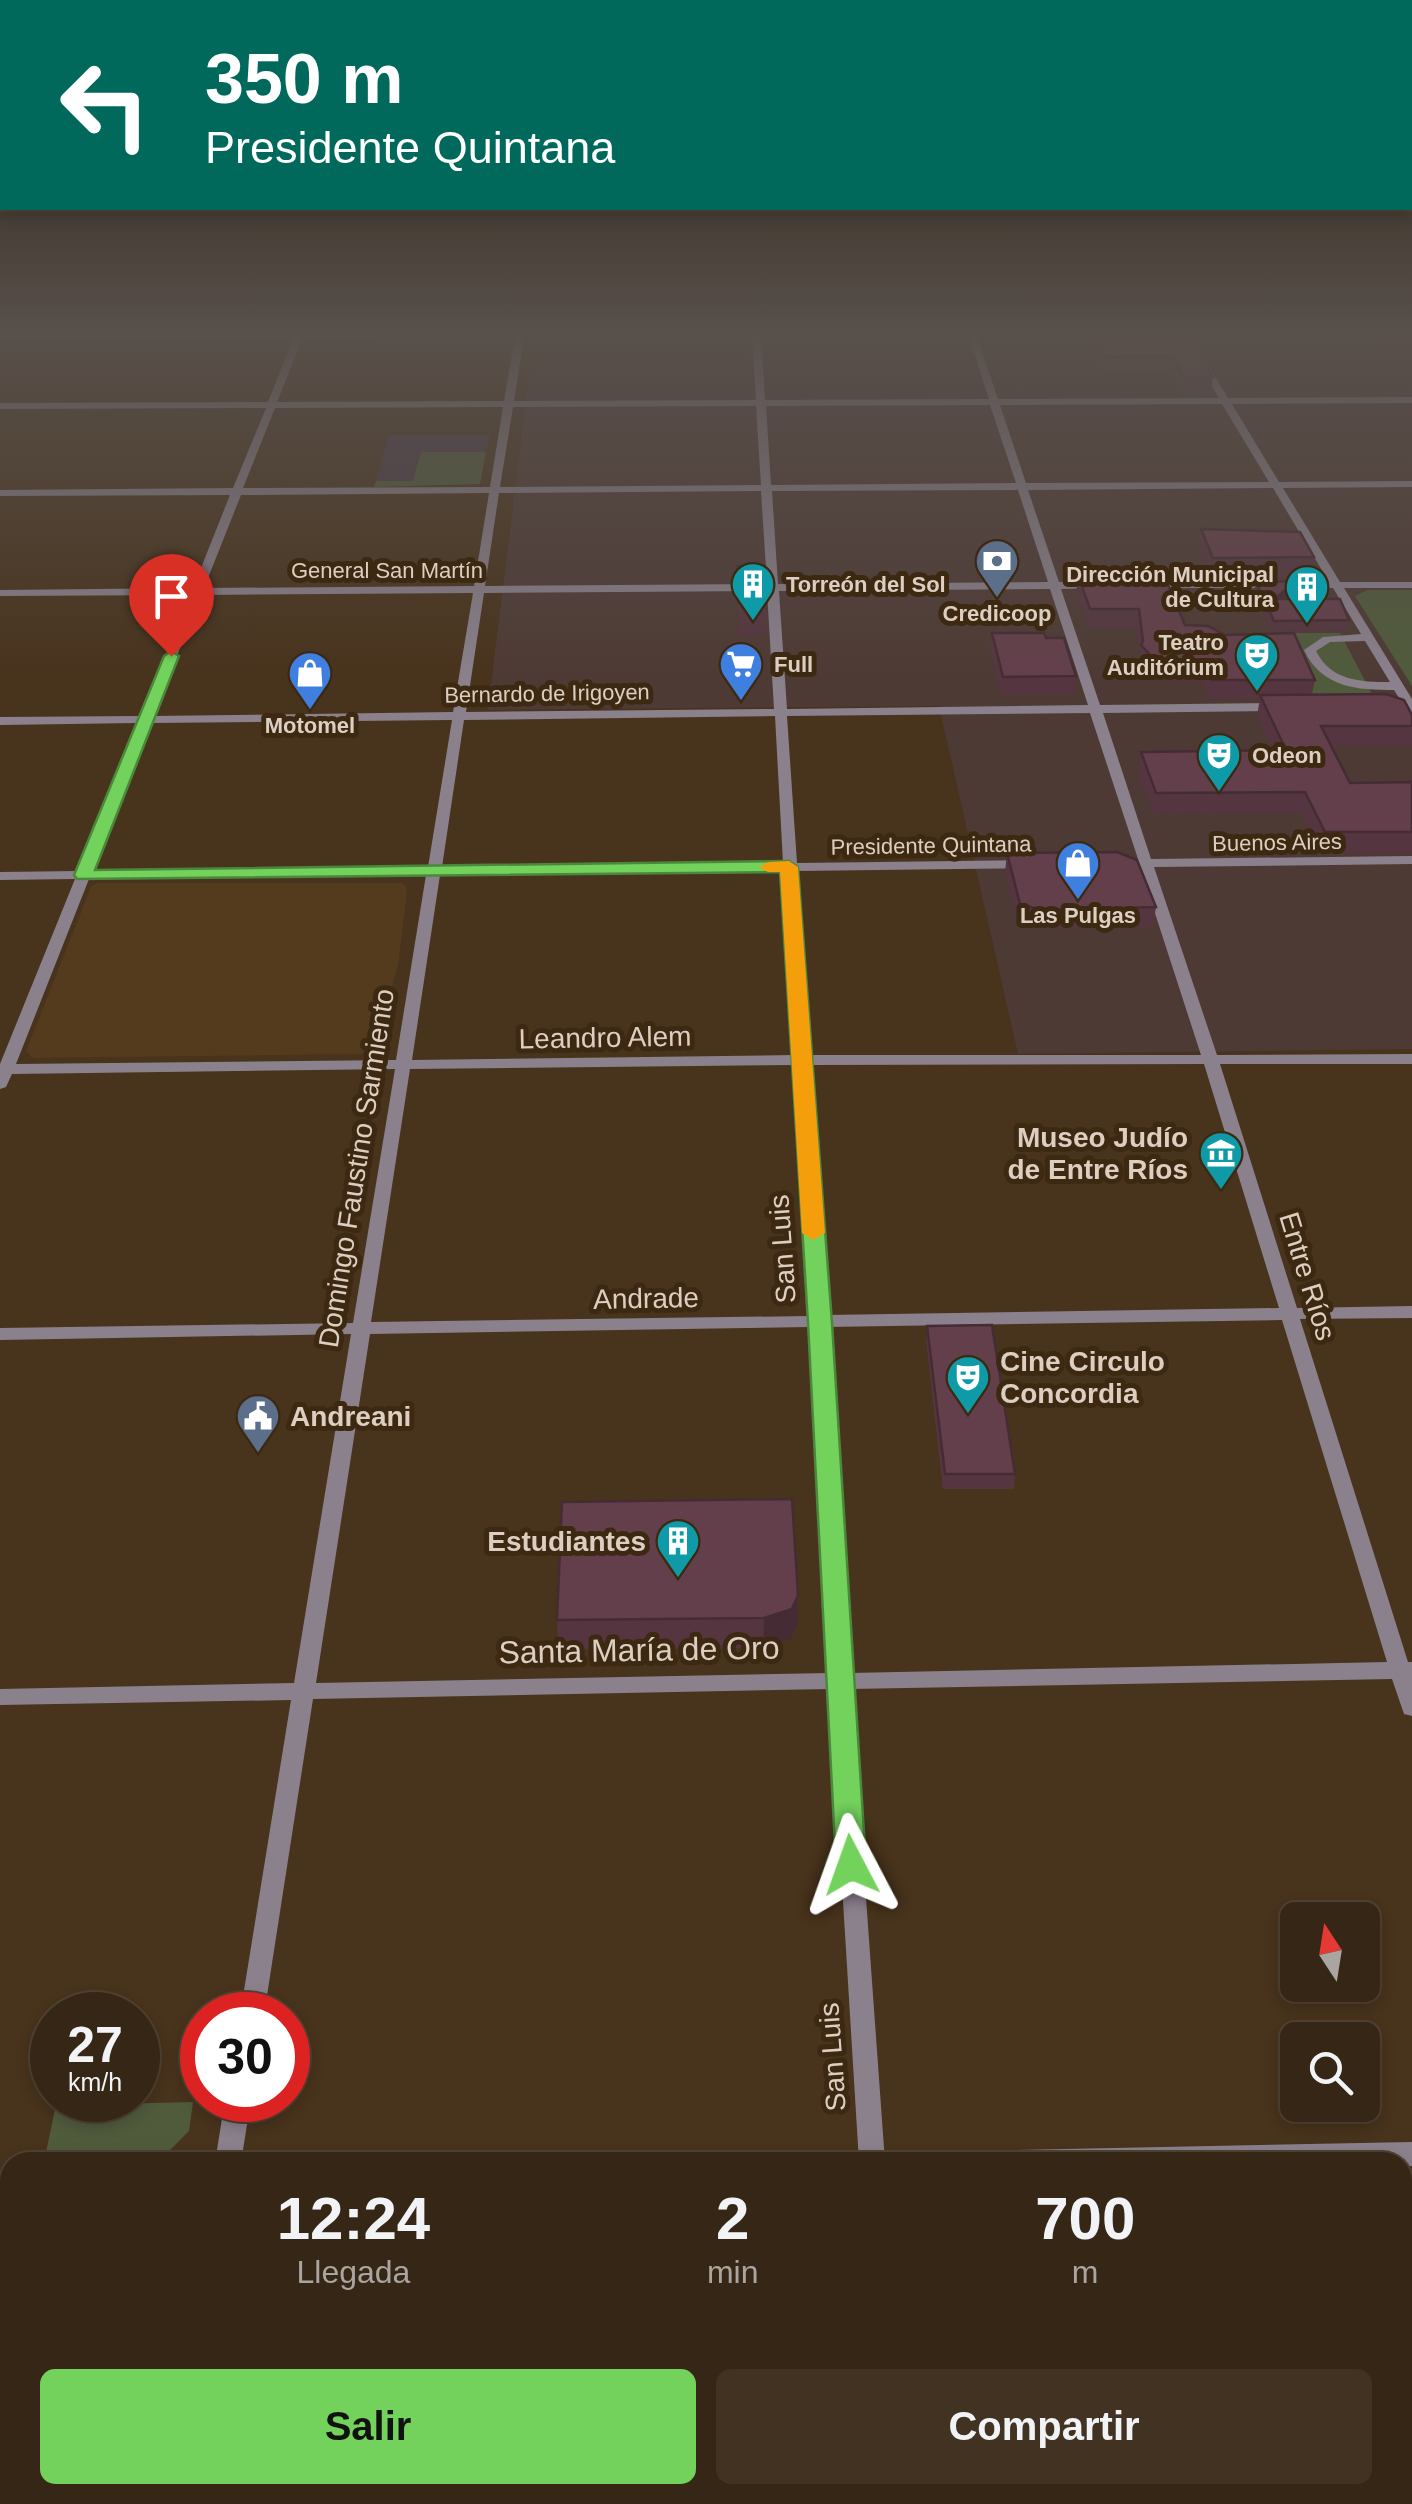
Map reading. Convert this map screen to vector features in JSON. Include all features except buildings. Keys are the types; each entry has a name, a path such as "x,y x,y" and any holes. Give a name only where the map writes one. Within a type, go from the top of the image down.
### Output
{"street":[{"path":"2,1074 255,448"},
{"name":"Domingo Faustino Sarmiento","path":"256,1992 504,448"},
{"name":"San Luis","path":"765,448 820,1323 838,1679 871,2152"},
{"name":"Entre Ríos","path":"1010,448 1095,708 1133,863 1211,1061 1406,1670 1412,1708"},
{"path":"1254,448 1411,707"},
{"path":"0,493 1412,484"},
{"path":"1135,585 1412,584"},
{"name":"General San Martín","path":"0,593 1115,586"},
{"path":"1367,637 1320,641 1310,654 1320,672 1341,681 1398,686"},
{"name":"Bernardo de Irigoyen","path":"0,721 1292,706"},
{"path":"1390,706 1411,707"},
{"name":"Buenos Aires","path":"1133,863 1412,860"},
{"name":"Presidente Quintana","path":"0,876 1045,864"},
{"name":"Leandro Alem","path":"2,1074 801,1060 1412,1059"},
{"name":"Andrade","path":"0,1334 1412,1312"},
{"name":"Santa María de Oro","path":"0,1698 1406,1670"},
{"path":"230,2152 234,2122"}],"shaded area":[{"path":"385,448 487,448 486,452 421,452 414,481 376,481"},
{"path":"520,448 1412,448 1412,1049 1018,1054 939,706 488,710"},
{"path":"96,883 403,883 407,890 398,965 376,1040 362,1054 33,1058 26,1051 91,887"}],"green space":[{"path":"421,452 486,452 480,484 374,487 376,481 413,481"},
{"path":"1367,590 1412,590 1412,686 1355,596"},
{"path":"1280,633 1340,633 1373,696 1311,699"},
{"path":"180,2102 180,2122 190,2122 189,2131 168,2152 46,2152 52,2122 160,2122 160,2103"}],"slow traffic":[{"path":"768,867 789,867 813,1233"}],"place":[{"name":"Credicoop","path":"997,599"},
{"name":"Torreón del Sol","path":"753,622"},
{"name":"Dirección Municipal de Cultura","path":"1307,625"},
{"name":"Teatro Auditórium","path":"1257,693"},
{"name":"Full","path":"741,702"},
{"name":"Motomel","path":"310,711"},
{"name":"Odeon","path":"1219,793"},
{"name":"Las Pulgas","path":"1078,901"},
{"name":"Museo Judío de Entre Ríos","path":"1221,1191"},
{"name":"Cine Circulo Concordia","path":"968,1415"},
{"name":"Andreani","path":"258,1454"},
{"name":"Estudiantes","path":"678,1579"}],"route":[{"path":"171,656 84,875 789,867 851,1865"}]}
